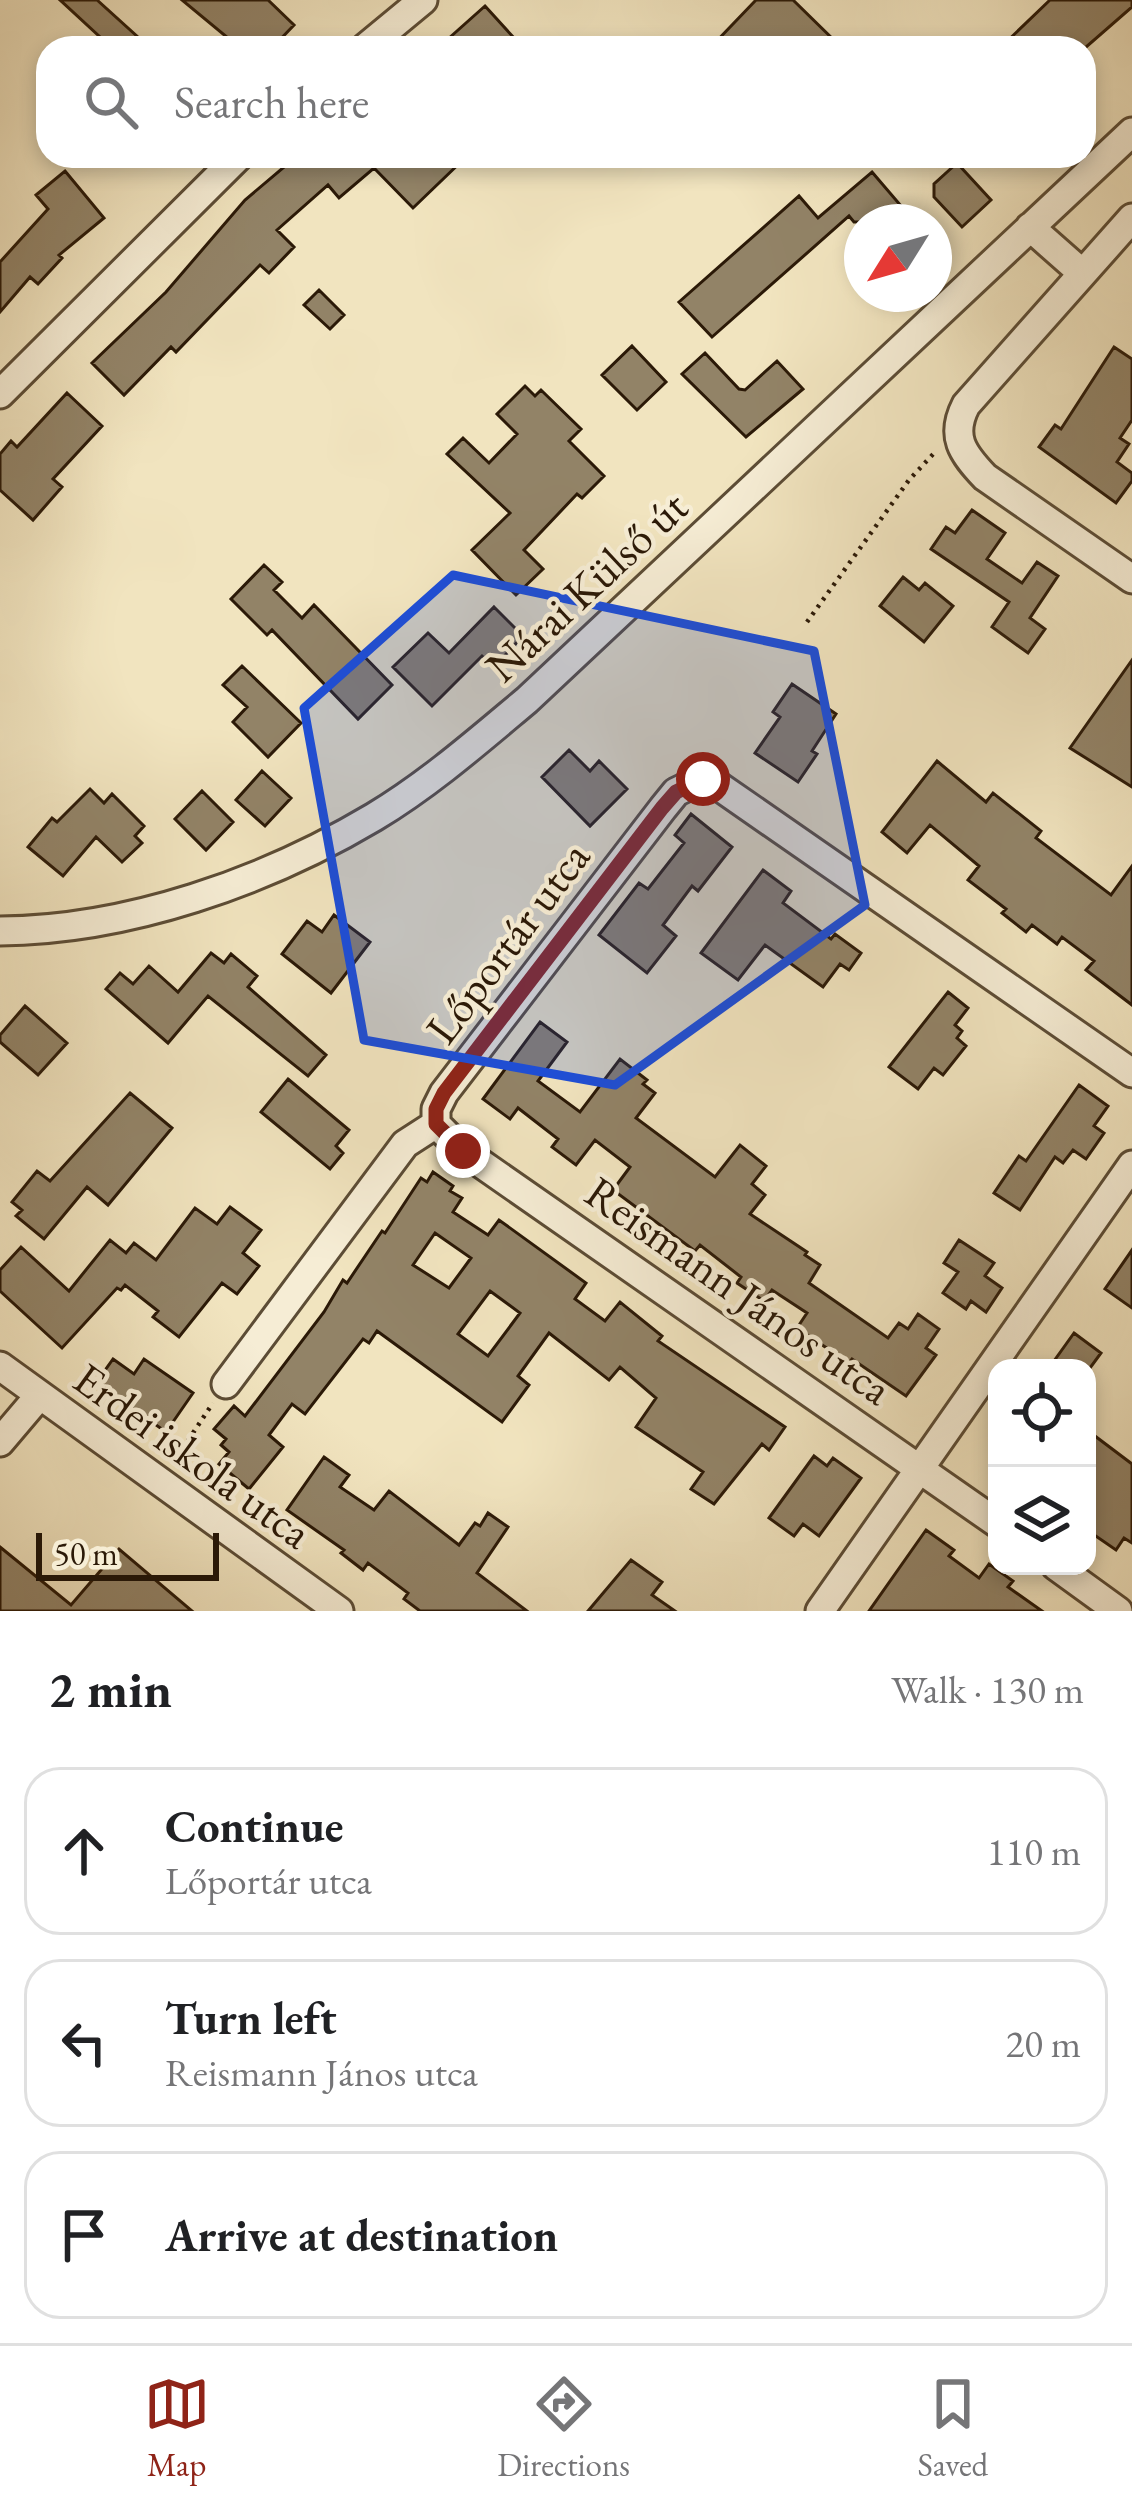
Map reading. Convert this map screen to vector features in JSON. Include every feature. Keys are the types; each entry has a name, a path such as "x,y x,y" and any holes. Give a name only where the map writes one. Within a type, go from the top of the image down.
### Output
{"street":[{"path":"379,36 423,0"},
{"name":"Nárai Külső út","path":"1096,165 1132,131"},
{"path":"0,394 227,168"},
{"name":"Nárai Külső út","path":"0,931 134,913 232,883 309,851 411,792 527,700 1092,168"},
{"path":"1132,218 966,405 957,422 962,448 985,477 1132,579"},
{"path":"1030,226 1082,273"},
{"name":"Lőportár utca","path":"226,1384 405,1144 436,1124 436,1109 444,1093 662,808 676,792 703,779 1132,1072"},
{"name":"Reismann János utca","path":"436,1124 463,1151 988,1515"},
{"path":"820,1611 1132,1166"},
{"name":"Erdei iskola utca","path":"0,1366 339,1611"},
{"path":"0,1442 39,1396"},
{"path":"1068,1575 1118,1611"}],"path":[{"path":"806,622 934,452 962,448"},
{"path":"164,1485 178,1453 226,1384"}],"highlighted area":[{"path":"453,575 814,651 865,905 615,1085 364,1040 304,708"}],"building":[{"path":"60,0 97,0 137,36 99,36"},
{"path":"182,0 268,0 294,25 283,36 226,36"},
{"path":"756,0 793,0 830,36 722,36"},
{"path":"1050,0 1132,0 1132,7 1096,38 1012,36"},
{"path":"485,6 512,36 451,36"},
{"path":"283,168 374,168 339,198 328,185 277,230 294,247 269,273 260,265 176,352 171,347 124,395 92,363 166,292 245,200"},
{"path":"374,168 455,168 413,208"},
{"path":"952,168 962,168 991,200 962,227 952,216 952,204 941,204 934,197 934,184"},
{"path":"65,171 104,218 59,255 62,258 38,284 30,277 0,312 0,262 48,209 36,195"},
{"path":"872,172 899,204 844,204 844,220 712,337 679,302 799,196 818,218"},
{"path":"319,290 344,315 330,329 304,305"},
{"path":"632,346 666,382 637,410 602,375"},
{"path":"1114,347 1132,359 1132,420 1120,438 1129,444 1117,462 1132,473 1132,481 1116,503 1039,447 1055,425 1061,429"},
{"path":"705,353 739,389 745,390 777,361 803,389 746,437 682,374"},
{"path":"525,386 535,396 541,390 581,429 569,441 604,476 582,498 577,494 524,550 543,569 516,595 472,550 510,513 447,454 463,438 489,463 517,434 497,414"},
{"path":"67,393 102,426 53,479 62,487 33,520 0,490 0,454 11,441 17,447"},
{"path":"972,510 1005,533 987,559 1022,583 1037,562 1058,576 1030,618 1045,629 1028,653 992,627 1009,602 931,549 946,527 955,533"},
{"path":"264,565 282,582 274,590 302,618 314,605 392,685 358,719 272,630 267,635 231,599"},
{"path":"903,577 919,590 925,583 953,606 924,642 880,606"},
{"path":"494,607 523,636 494,667 482,656 432,706 393,667 428,633 449,653"},
{"path":"1132,660 1132,787 1070,748"},
{"path":"242,666 301,723 268,757 233,722 247,707 223,685"},
{"path":"792,684 836,714 798,782 755,753 780,717 773,712"},
{"path":"569,750 590,771 599,761 627,789 590,826 542,777"},
{"path":"937,761 986,802 993,793 1041,831 1036,838 1111,895 1132,866 1132,1005 1086,970 1094,961 1062,937 1057,944 1032,925 1026,932 1002,913 1006,909 968,880 979,866 930,825 907,853 882,832"},
{"path":"262,771 291,798 265,826 236,800"},
{"path":"90,789 104,803 112,794 144,826 135,836 142,843 122,862 96,837 63,876 28,847 52,818 57,822"},
{"path":"202,791 233,822 206,850 175,819"},
{"path":"691,814 732,847 698,891 692,886 663,925 676,936 647,973 599,935 639,883 648,889 684,843 675,835"},
{"path":"763,870 791,891 783,903 831,939 835,934 861,953 849,970 840,964 823,987 765,945 738,980 701,953"},
{"path":"334,915 370,942 331,993 282,954 307,921 322,932"},
{"path":"211,953 224,963 231,954 257,976 248,987 326,1055 308,1076 208,996 168,1043 106,989 120,973 133,984 149,966 178,992"},
{"path":"948,992 968,1008 955,1025 962,1031 957,1038 966,1046 943,1075 934,1068 918,1089 889,1067"},
{"path":"25,1006 67,1043 38,1075 0,1042 0,1035"},
{"path":"540,1022 567,1042 538,1081 580,1112 620,1059 647,1080 643,1084 655,1093 636,1118 715,1177 740,1145 766,1166 752,1184 765,1195 750,1214 820,1265 809,1283 888,1338 899,1323 908,1329 918,1314 939,1329 926,1348 936,1355 906,1396 797,1328 807,1313 772,1290 764,1301 737,1283 741,1277 700,1245 695,1251 613,1190 630,1167 595,1140 576,1165 552,1147 558,1139 518,1108 510,1119 483,1099"},
{"path":"288,1079 349,1130 336,1146 343,1153 330,1169 261,1112"},
{"path":"1079,1085 1108,1106 1094,1126 1104,1133 1086,1159 1073,1150 1063,1163 1055,1157 1020,1210 994,1193 1019,1156 1026,1161"},
{"path":"130,1093 172,1128 108,1205 87,1187 44,1239 16,1216 22,1210 12,1202 37,1171 50,1181"},
{"path":"433,1172 453,1186 450,1191 462,1198 453,1212 488,1235 499,1220 586,1283 575,1299 605,1321 620,1302 662,1336 658,1341 785,1427 769,1450 762,1444 714,1504 691,1489 703,1472 636,1427 656,1398 620,1367 609,1380 549,1333 518,1376 529,1385 502,1422 377,1331 369,1343 363,1339 305,1414 292,1404 269,1435 283,1447 249,1489 219,1464 229,1452 221,1445 226,1439 214,1429 234,1406 245,1416 343,1280 347,1283 385,1233 421,1178 427,1182","holes":["435,1233 471,1258 449,1288 413,1265","490,1291 520,1313 488,1356 458,1334"]},
{"path":"230,1207 261,1230 243,1253 259,1266 237,1294 222,1283 179,1337 153,1317 158,1311 125,1285 62,1348 0,1291 0,1270 21,1247 69,1291 110,1240 126,1253 134,1243 156,1260 195,1208 217,1224"},
{"path":"959,1240 994,1263 985,1276 1002,1288 986,1312 971,1301 966,1309 943,1293 958,1272 944,1263"},
{"path":"1132,1250 1132,1308 1105,1289"},
{"path":"1074,1333 1101,1353 1096,1360 1055,1359"},
{"path":"113,1359 134,1374 144,1359 193,1393 166,1432 96,1383"},
{"path":"1096,1437 1132,1464 1132,1543 1124,1538 1116,1550 1096,1536"},
{"path":"814,1456 827,1466 833,1458 861,1478 819,1536 803,1524 794,1536 769,1518"},
{"path":"324,1457 349,1475 340,1487 374,1510 389,1491 459,1545 488,1513 508,1527 477,1573 527,1611 420,1611 404,1599 408,1593 368,1563 363,1570 341,1553 344,1550 287,1510"},
{"path":"926,1530 954,1550 949,1556 979,1578 988,1565 988,1575 1005,1575 1013,1581 1008,1587 1042,1611 869,1611"},
{"path":"0,1547 71,1605 119,1549 192,1611 0,1611"},
{"path":"631,1560 662,1582 652,1595 675,1611 588,1611"}],"route":[{"path":"463,1151 436,1124 436,1109 444,1093 662,808 676,792 703,779"}]}
